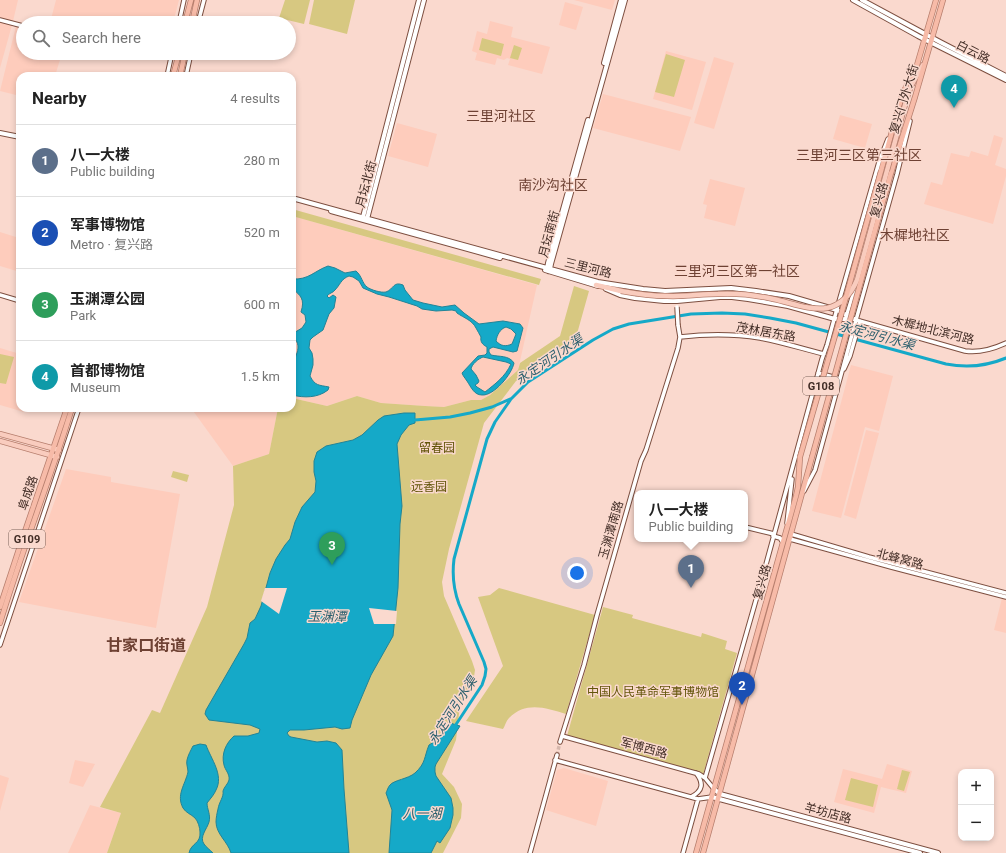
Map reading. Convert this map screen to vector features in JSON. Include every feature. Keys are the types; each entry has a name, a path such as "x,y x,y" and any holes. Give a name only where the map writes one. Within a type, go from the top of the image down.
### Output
{"highway":[{"path":"187,16 191,0"},
{"path":"194,16 197,0"},
{"name":"复兴门外大街","path":"841,315 903,93 917,65 936,0"},
{"name":"复兴门外大街","path":"852,319 892,173 943,0"},
{"path":"174,72 177,60"},
{"path":"181,72 183,60"},
{"name":"复兴路","path":"696,853 796,496 800,457 841,315"},
{"name":"复兴路","path":"703,853 812,457 852,319"},
{"name":"阜成路","path":"56,450 66,412"},
{"name":"阜成路","path":"0,607 35,517 56,450 70,412"},
{"name":"阜成路","path":"0,623 3,601"}],"main road":[{"name":"月坛北街","path":"365,218 419,0"},
{"name":"月坛北街","path":"365,218 424,0"},
{"name":"月坛南街","path":"548,269 621,0"},
{"name":"月坛南街","path":"548,269 625,0"},
{"path":"852,0 925,36"},
{"path":"862,0 932,40"},
{"name":"白云路","path":"932,40 1006,76"},
{"name":"白云路","path":"932,40 1006,80"},
{"path":"912,84 926,60"},
{"path":"597,284 638,294 668,296 743,294 817,308 830,307 843,300 851,291 857,280 917,65"},
{"path":"0,132 16,135"},
{"name":"三里河路","path":"296,200 548,269 597,284 620,295 649,300 677,301 732,297 788,306 835,319 852,319"},
{"name":"三里河路","path":"597,284 665,291 731,288 756,291 789,296 837,310 852,319"},
{"path":"788,306 791,299 789,296"},
{"path":"0,434 56,450"},
{"path":"0,441 54,456"},
{"name":"羊坊店路","path":"714,790 719,797 920,853"},
{"path":"712,798 719,797"},
{"name":"羊坊店路","path":"719,797 938,853"}],"street":[{"path":"181,16 184,0"},
{"path":"200,16 204,0"},
{"path":"0,20 16,24"},
{"path":"168,72 170,60"},
{"path":"187,72 189,60"},
{"name":"复兴路","path":"801,498 815,470 855,331 852,319 865,286 897,174 915,97"},
{"name":"复兴路","path":"705,778 762,579 818,373 828,345 879,162 893,127"},
{"path":"845,281 865,286"},
{"path":"855,331 858,327 852,319 856,284"},
{"path":"731,288 732,297"},
{"path":"0,295 16,300"},
{"name":"玉渊潭南路","path":"560,742 584,664 641,462 678,348 680,337 677,301"},
{"name":"木樨地北滨河路","path":"852,319 964,351 975,352 988,350 1006,343"},
{"name":"茂林居东路","path":"680,337 724,335 741,336 773,341 824,354"},
{"path":"818,373 840,379"},
{"path":"0,645 78,412"},
{"path":"785,535 794,460"},
{"path":"748,528 774,535 782,541"},
{"name":"北蜂窝路","path":"791,537 885,566 1006,597"},
{"name":"北蜂窝路","path":"797,539 1006,593"},
{"name":"军博西路","path":"562,736 696,773 705,778 714,790"},
{"path":"530,853 557,755"},
{"path":"556,760 698,799 712,798"},
{"path":"691,797 698,793 702,786 702,782 696,773"},
{"path":"683,853 698,799"}],"shaded area":[{"path":"0,0 18,0 13,21 0,18"},
{"path":"56,0 179,0 175,16 52,16"},
{"path":"574,0 615,0 612,10"},
{"path":"565,2 583,7 576,30 559,25"},
{"path":"490,21 513,27 511,37 550,47 542,74 508,65 510,59 507,58 504,60 497,58 495,65 475,60 477,53 472,51 477,31 487,34"},
{"path":"0,22 12,25 0,68"},
{"path":"16,26 16,60 60,60 56,72 16,72 16,95 0,91"},
{"path":"666,51 706,62 692,110 653,99"},
{"path":"714,57 734,63 714,129 694,123"},
{"path":"603,94 691,117 680,151 593,128"},
{"path":"840,115 872,124 865,148 833,139"},
{"path":"397,123 437,134 428,167 388,156"},
{"path":"994,135 1003,138 995,165 1006,169 1006,176 993,224 924,204 931,182 942,185 951,153 969,157 971,151 988,156"},
{"path":"710,179 745,188 735,226 704,218 707,205 703,204"},
{"path":"296,217 537,285 518,370 490,395 481,400 471,400 444,407 381,403 357,396 327,406 296,399"},
{"path":"0,232 16,237 16,271 0,266"},
{"path":"0,348 16,353 16,410 0,405"},
{"path":"851,365 893,376 879,431 865,427 841,518 812,511"},
{"path":"194,412 277,412 269,454 233,466"},
{"path":"866,430 879,433 856,519 844,515"},
{"path":"66,469 111,477 111,482 180,494 156,628 19,602"},
{"path":"1002,598 1006,599 1006,633 994,630"},
{"path":"75,760 95,764 83,787 69,783"},
{"path":"887,764 912,771 906,793 881,787 874,813 834,802 843,769 882,779"},
{"path":"564,768 608,781 596,826 546,810 557,770"},
{"path":"0,775 9,778 0,811"},
{"path":"90,805 121,813 107,853 68,853"}],"green space":[{"path":"285,0 310,0 304,24 296,22 296,16 280,16"},
{"path":"314,0 355,0 347,34 309,24"},
{"path":"482,38 504,44 501,56 479,50"},
{"path":"514,45 522,48 518,60 510,58"},
{"path":"666,54 685,60 674,97 655,92"},
{"path":"296,210 541,279 539,285 296,217"},
{"path":"574,286 589,291 575,341 516,381 484,423 449,549 442,582 444,596 475,670 473,683 460,705 456,740 442,774 454,787 462,804 461,818 443,853 107,853 121,813 100,807 152,710 160,713 207,607 234,505 233,466 269,454 277,412 296,412 296,399 327,406 357,396 381,403 444,407 471,400 481,400 490,395 518,370 520,363 560,336"},
{"path":"0,354 14,357 6,384 0,383"},
{"path":"173,471 189,475 187,482 171,477"},
{"path":"499,588 595,615 566,714 536,707 522,709 508,719 503,729 466,721 503,666 478,597 490,595"},
{"name":"中国人民革命军事博物馆","path":"603,607 633,615 632,618 701,637 702,633 727,641 725,649 737,653 703,775 567,736"},
{"path":"902,770 910,772 904,791 897,789"},
{"path":"851,778 878,785 873,807 845,800"}],"water":[{"path":"328,266 345,273 356,271 367,287 379,292 389,291 395,285 400,284 403,285 413,300 442,307 455,305 479,324 503,321 520,324 523,328 517,351 513,352 493,347 489,349 491,355 507,357 512,360 514,363 513,368 502,384 492,392 482,395 477,394 471,388 462,373 478,356 485,355 487,353 487,347 482,343 481,337 474,325 468,319 456,311 422,309 417,306 377,294 363,288 359,281 349,276 327,296 329,298 333,295 336,297 334,308 329,314 323,330 310,340 309,348 312,353 313,365 310,376 316,383 329,387 328,390 320,395 311,397 296,396 296,356 298,344 296,341 296,332 302,328 306,322 305,315 301,312 303,304 301,298 296,292 296,279 307,277","holes":["506,327 511,329 516,334 512,344 505,346 496,341 499,332 502,329","483,357 511,364 509,369 485,392 475,385 479,381 471,369 479,359"]},
{"name":"玉渊潭","path":"415,413 415,423 409,425 401,435 397,444 402,506 398,588 393,636 371,675 350,728 342,729 335,727 290,730 287,733 291,737 317,742 327,741 336,743 342,750 349,853 231,853 218,830 216,822 223,791 229,780 223,757 227,745 234,736 248,736 259,733 260,729 250,725 209,720 205,714 206,710 247,638 250,623 255,619 261,606 270,573 276,559 290,539 295,522 302,507 315,492 316,481 314,461 317,452 326,446 353,440 362,435 384,416"},
{"name":"八一湖","path":"450,723 460,726 436,764 435,772 436,776 451,798 453,815 450,828 440,843 437,841 431,853 389,853 392,810 386,793 388,788 392,783 409,777 419,769 423,763 429,745 440,738"},
{"path":"200,744 206,745 216,767 219,779 215,792 207,803 209,819 202,839 204,844 213,853 189,853 199,839 200,829 196,819 183,808 180,799 188,772 188,756 193,746"}],"pier":[{"path":"265,588 287,588 279,614 261,601"},
{"path":"369,608 397,611 396,624 374,624"}],"waterway":[{"name":"永定河引水渠","path":"453,729 482,685 486,669 455,592 453,571 454,559 487,439 495,422 511,399 528,382 593,340 613,329 629,324 691,314 745,314 796,323 946,364 977,366 1006,358"},
{"path":"415,420 450,417 470,413 492,407 510,399"}],"tunnel":[{"path":"557,755 560,742"}],"place":[{"name":"首都博物馆","path":"954,108"},
{"name":"玉渊潭公园","path":"332,565"},
{"name":"八一大楼","path":"691,588"},
{"name":"军事博物馆","path":"742,705"}],"district":[{"name":"三里河社区","path":"501,116"},
{"name":"三里河三区第三社区","path":"859,155"},
{"name":"南沙沟社区","path":"553,185"},
{"name":"木樨地社区","path":"915,235"},
{"name":"三里河三区第一社区","path":"737,271"},
{"name":"甘家口街道","path":"146,645"}],"park label":[{"name":"留春园","path":"437,448"},
{"name":"远香园","path":"429,487"}]}
